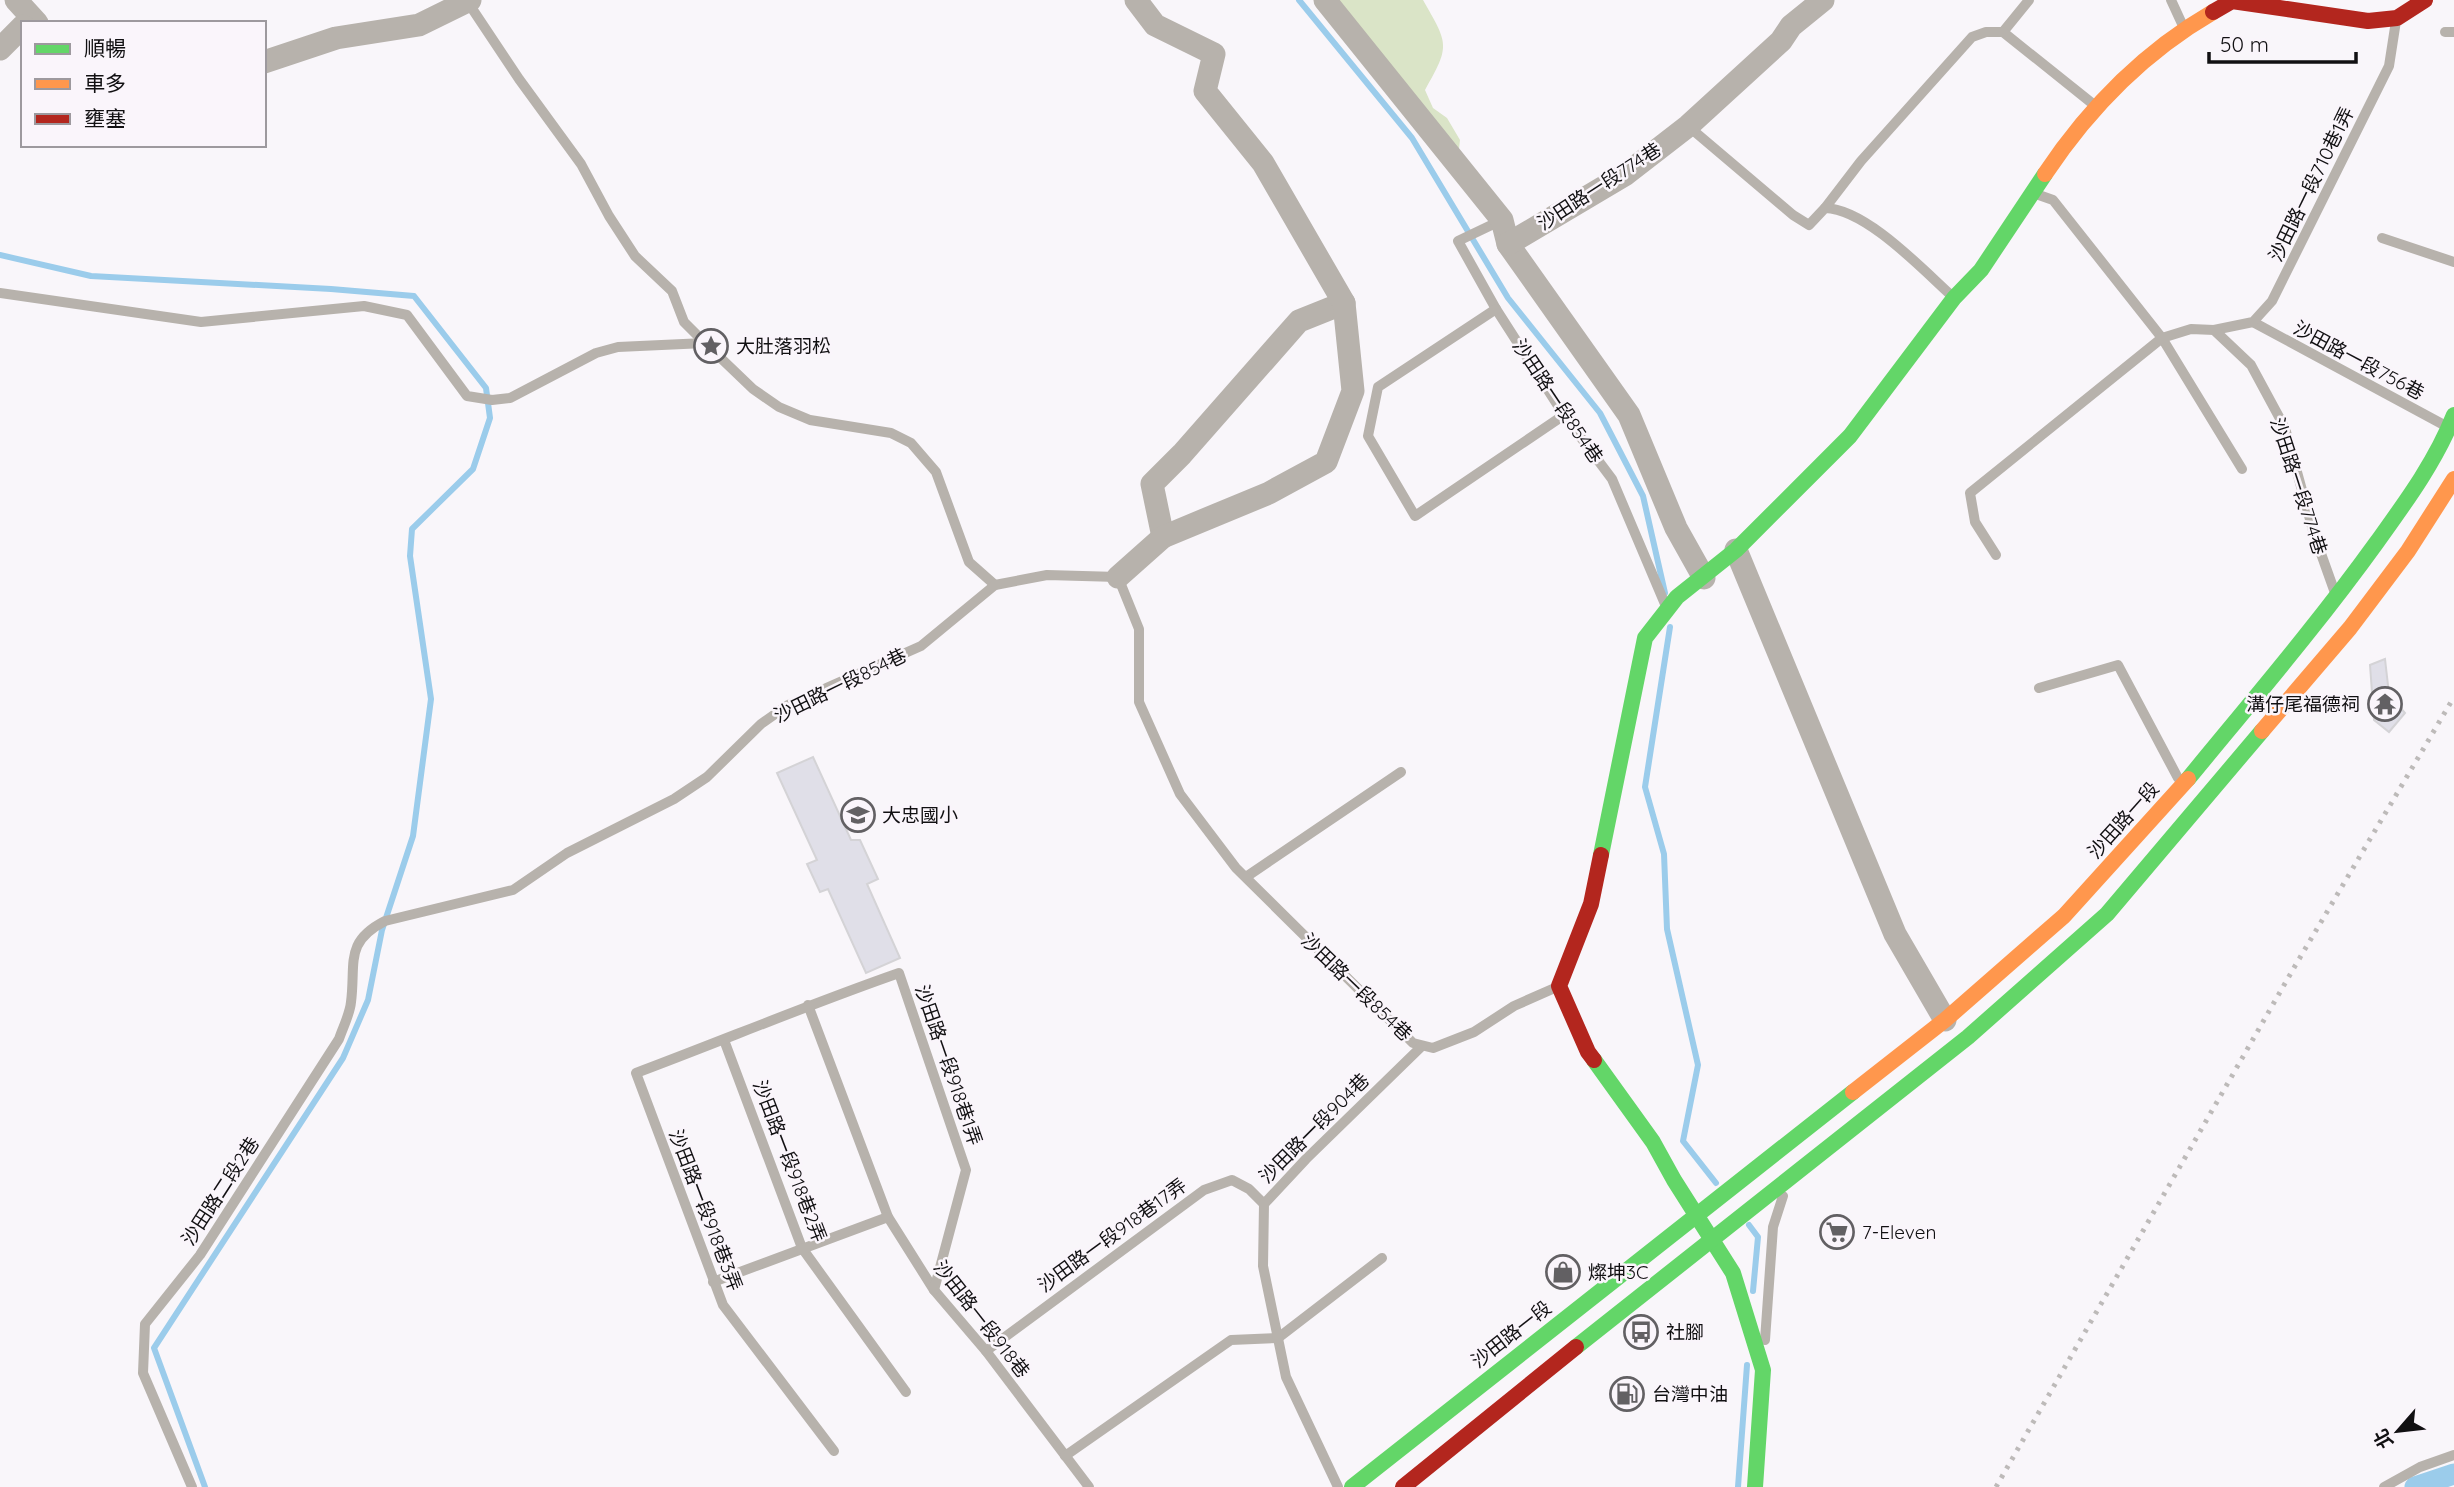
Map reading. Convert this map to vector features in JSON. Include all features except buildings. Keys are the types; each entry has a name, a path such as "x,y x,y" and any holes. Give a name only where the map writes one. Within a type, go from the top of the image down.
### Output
{"main road":[{"path":"1755,1487 1763,1370 1733,1273 1653,1142 1588,1052 1559,986 1591,904 1645,638 1677,597 1736,550 1850,436 1954,298 1981,270 2096,105 2132,71 2184,29 2233,1 2295,5 2368,21 2397,18 2425,0"},
{"name":"沙田路一段","path":"1711,1239 1968,1037 2106,914 2344,613 2452,422"},
{"name":"沙田路一段","path":"1352,1487 1945,1020 2064,916 2344,613 2408,551 2454,479"},
{"path":"1403,1487 1711,1239"}],"street":[{"path":"16,0 28,21"},
{"path":"266,61 336,38 419,24 468,0"},
{"path":"1118,577 1163,537 1269,493 1326,463 1353,391 1343,303 1263,163 1205,90 1213,54 1155,25 1136,0"},
{"path":"1325,0 1502,220 1508,244 1629,415 1676,528 1704,578"},
{"name":"沙田路一段774巷","path":"1508,244 1626,174 1688,126 1781,41 1791,26 1823,0"},
{"path":"0,48 21,29"},
{"path":"1163,537 1152,484 1182,454 1299,321 1343,303"},
{"path":"1736,550 1895,934 1945,1020"}],"lane":[{"path":"468,0 519,79 582,164 609,216 635,256 672,291 684,321 753,389 779,407 810,420 891,433 911,443 936,472 969,562 995,585"},
{"path":"2003,32 2029,0"},
{"path":"2171,0 2184,29"},
{"name":"沙田路一段710巷1弄","path":"2253,322 2272,301 2389,66 2397,18"},
{"path":"1688,126 1793,215 1809,225 1861,161 1972,37 1986,32 2003,32 2096,105"},
{"path":"2033,193 2053,200 2162,338 2242,469"},
{"path":"1825,208 1839,209 1886,236 1954,298"},
{"name":"沙田路一段854巷","path":"1502,220 1458,240 1496,309 1564,415 1612,479 1668,610"},
{"path":"2382,238 2454,262"},
{"path":"0,293 201,322 364,306 407,315 467,396 492,400 510,398 596,353 618,347 705,343"},
{"path":"1496,309 1378,387 1368,436 1415,516 1564,415"},
{"path":"1996,555 1975,522 1970,493 2162,338 2191,329 2214,330 2253,322"},
{"name":"沙田路一段756巷","path":"2253,322 2452,422"},
{"name":"沙田路一段774巷","path":"2214,330 2251,365 2285,428 2314,534 2344,613"},
{"name":"沙田路一段854巷","path":"385,921 513,890 567,853 674,799 708,777 761,724 788,705 921,646 995,585 1047,575 1118,577 1139,629 1139,702 1180,794 1246,877 1413,1044 1433,1048 1474,1032 1514,1006 1559,986"},
{"path":"2039,688 2118,665 2182,786"},
{"path":"1246,877 1401,772"},
{"name":"沙田路二段2巷","path":"192,1487 143,1373 145,1324 200,1255 339,1039 351,1005 355,954 360,938 368,930 385,921"},
{"name":"沙田路一段918巷1弄","path":"808,1005 899,973 966,1170 934,1290"},
{"path":"724,1040 808,1005"},
{"name":"沙田路一段918巷","path":"808,1005 888,1217 934,1290 986,1351 1088,1487"},
{"name":"沙田路一段918巷3弄","path":"724,1040 636,1073 723,1305 835,1451"},
{"name":"沙田路一段918巷2弄","path":"724,1040 802,1248 906,1392"},
{"name":"沙田路一段904巷","path":"1338,1487 1286,1377 1263,1266 1264,1203 1422,1046"},
{"path":"1763,1370 1773,1227 1789,1178"},
{"name":"沙田路一段918巷17弄","path":"986,1351 1204,1190 1231,1180 1249,1189 1264,1203"},
{"path":"713,1282 888,1217"},
{"path":"1065,1455 1231,1340 1278,1338 1382,1258"},
{"path":"2384,1487 2420,1467 2454,1455"}],"green space":[{"path":"1318,0 1423,0 1438,26 1443,45 1439,63 1425,90 1433,108 1447,118 1460,140 1458,158"}],"waterway":[{"path":"1299,0 1412,138 1508,298 1600,413 1643,496 1665,593"},
{"path":"0,255 91,276 414,296 486,388 490,418 473,469 412,529 410,556 431,699 413,836 382,930 368,1000 343,1058 154,1348 205,1487"},
{"path":"1670,627 1645,787 1664,854 1667,929 1698,1065 1683,1141 1716,1183"},
{"path":"1749,1225 1758,1237 1753,1291"},
{"path":"1738,1487 1747,1365"},
{"path":"2415,1487 2454,1474"}],"railway":[{"path":"1996,1487 2295,966 2454,697"}],"traffic: fast":[{"path":"1601,855 1645,638 1677,597 1736,550 1850,436 1954,298 1981,270 2045,174"},
{"path":"2188,779 2355,573 2409,497 2429,465 2454,415"},
{"path":"1576,1347 1968,1037 2107,914 2262,731"},
{"path":"1594,1060 1653,1142 1733,1273 1763,1370 1755,1487"},
{"path":"1352,1487 1853,1092"}],"traffic: slow":[{"path":"2045,174 2080,126 2120,83 2164,45 2213,12"},
{"path":"2262,731 2350,628 2408,551 2454,479"},
{"path":"1853,1092 1945,1020 2064,916 2188,779"}],"traffic: jam":[{"path":"2213,12 2232,1 2368,21 2397,18 2425,0"},
{"path":"1594,1060 1559,986 1591,904 1601,855"},
{"path":"1403,1487 1576,1347"}],"place":[{"name":"大肚落羽松","path":"711,346"},
{"name":"溝仔尾福德祠","path":"2385,704"},
{"name":"大忠國小","path":"858,815"},
{"name":"7-Eleven","path":"1837,1232"},
{"name":"燦坤3C","path":"1563,1272"},
{"name":"社腳","path":"1641,1332"},
{"name":"台灣中油","path":"1627,1394"}]}
